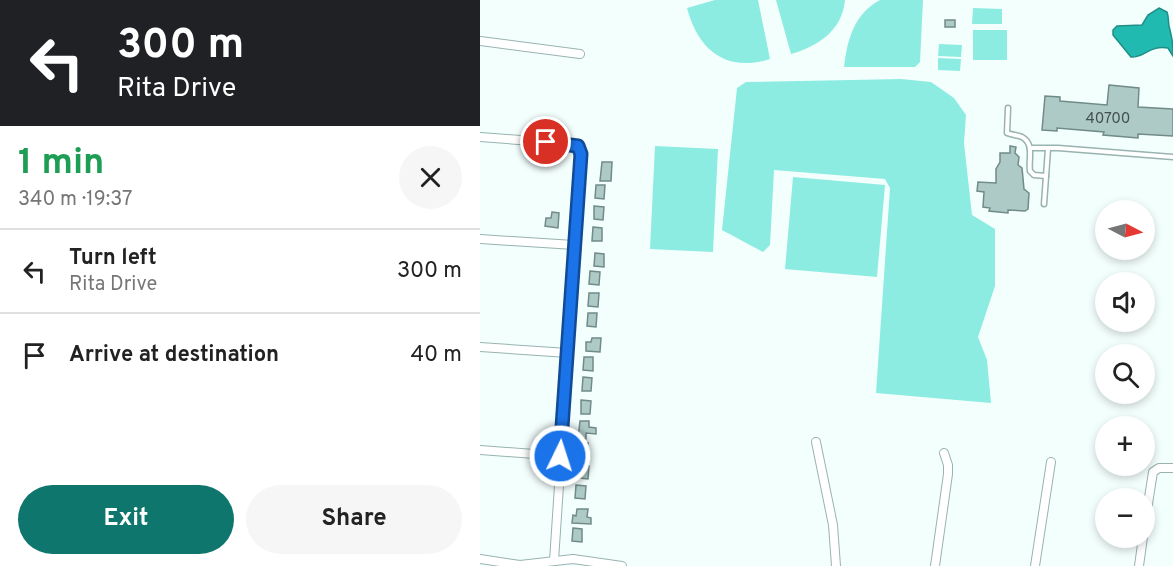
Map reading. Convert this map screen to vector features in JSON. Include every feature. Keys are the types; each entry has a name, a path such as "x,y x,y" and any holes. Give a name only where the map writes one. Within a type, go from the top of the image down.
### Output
{"street":[{"path":"480,40 580,54"},
{"path":"480,137 578,146 581,154 554,561"},
{"path":"480,239 574,246"},
{"path":"480,347 568,353"},
{"path":"816,442 832,516 836,566"},
{"path":"480,450 560,456"},
{"path":"935,566 948,474 944,453"},
{"path":"1035,566 1051,462"},
{"path":"1150,488 1155,470 1173,468"},
{"path":"1139,566 1141,548"},
{"path":"480,559 520,565 583,560 622,566"}],"lane":[{"path":"1008,108 1007,133 1023,138 1030,148 1030,171 1034,175 1046,176"},
{"path":"1030,148 1173,157"},
{"path":"1044,204 1048,149"}],"shaded area":[{"path":"715,0 758,0 770,59 754,63 740,63 727,60 706,46 698,36 687,8"},
{"path":"776,0 845,0 839,20 827,36 810,47 791,54"},
{"path":"880,0 923,0 920,62 915,67 844,67 853,29 864,13"},
{"path":"973,8 1002,9 1002,24 972,24"},
{"path":"1159,8 1168,14 1173,56 1168,48 1156,48 1140,56 1131,57 1113,35 1113,30 1117,26 1142,25 1148,15"},
{"path":"973,30 1007,30 1007,60 973,60"},
{"path":"939,44 962,45 961,57 938,56"},
{"path":"938,58 961,59 960,71 938,70"},
{"path":"901,79 931,82 954,98 966,115 964,143 972,215 995,229 995,286 978,337 987,360 991,403 876,393 890,188 885,179 774,170 770,245 763,252 722,230 737,88 746,82"},
{"path":"655,146 718,149 713,252 650,249"},
{"path":"793,177 885,185 877,277 785,269"}],"building":[{"path":"945,20 955,20 955,27 945,27"},
{"path":"1109,85 1139,88 1138,107 1173,109 1173,136 1138,134 1138,138 1057,128 1057,131 1042,130 1045,96 1060,97 1060,101 1107,105"},
{"path":"1010,146 1016,147 1015,153 1019,157 1018,165 1022,168 1024,189 1029,193 1028,209 1025,211 1008,210 1008,213 989,211 990,208 983,207 984,192 977,191 978,182 996,183 996,169 1000,162 1000,153 1010,153"},
{"path":"602,162 612,162 611,181 600,181"},
{"path":"596,185 605,185 604,199 595,198"},
{"path":"594,206 604,207 603,220 594,219"},
{"path":"552,212 559,213 558,228 545,226 546,218 551,218"},
{"path":"593,227 602,228 602,241 592,241"},
{"path":"595,253 604,254 604,267 594,266"},
{"path":"590,271 600,272 599,285 589,284"},
{"path":"589,293 599,293 598,307 588,306"},
{"path":"588,313 597,313 596,327 587,326"},
{"path":"592,338 601,338 600,352 586,351 586,342 591,342"},
{"path":"584,357 593,357 593,371 583,370"},
{"path":"583,377 592,378 591,391 582,391"},
{"path":"581,400 591,401 590,414 581,414"},
{"path":"580,421 589,421 589,427 596,428 596,434 586,433 586,439 578,438"},
{"path":"579,443 588,443 587,456 578,456"},
{"path":"579,465 589,466 588,479 579,478"},
{"path":"576,485 586,486 585,499 575,498"},
{"path":"577,509 588,509 587,517 591,518 591,524 572,523"},
{"path":"573,528 582,529 582,542 572,541"}],"route":[{"path":"546,142 578,146 581,154 560,456"}]}
